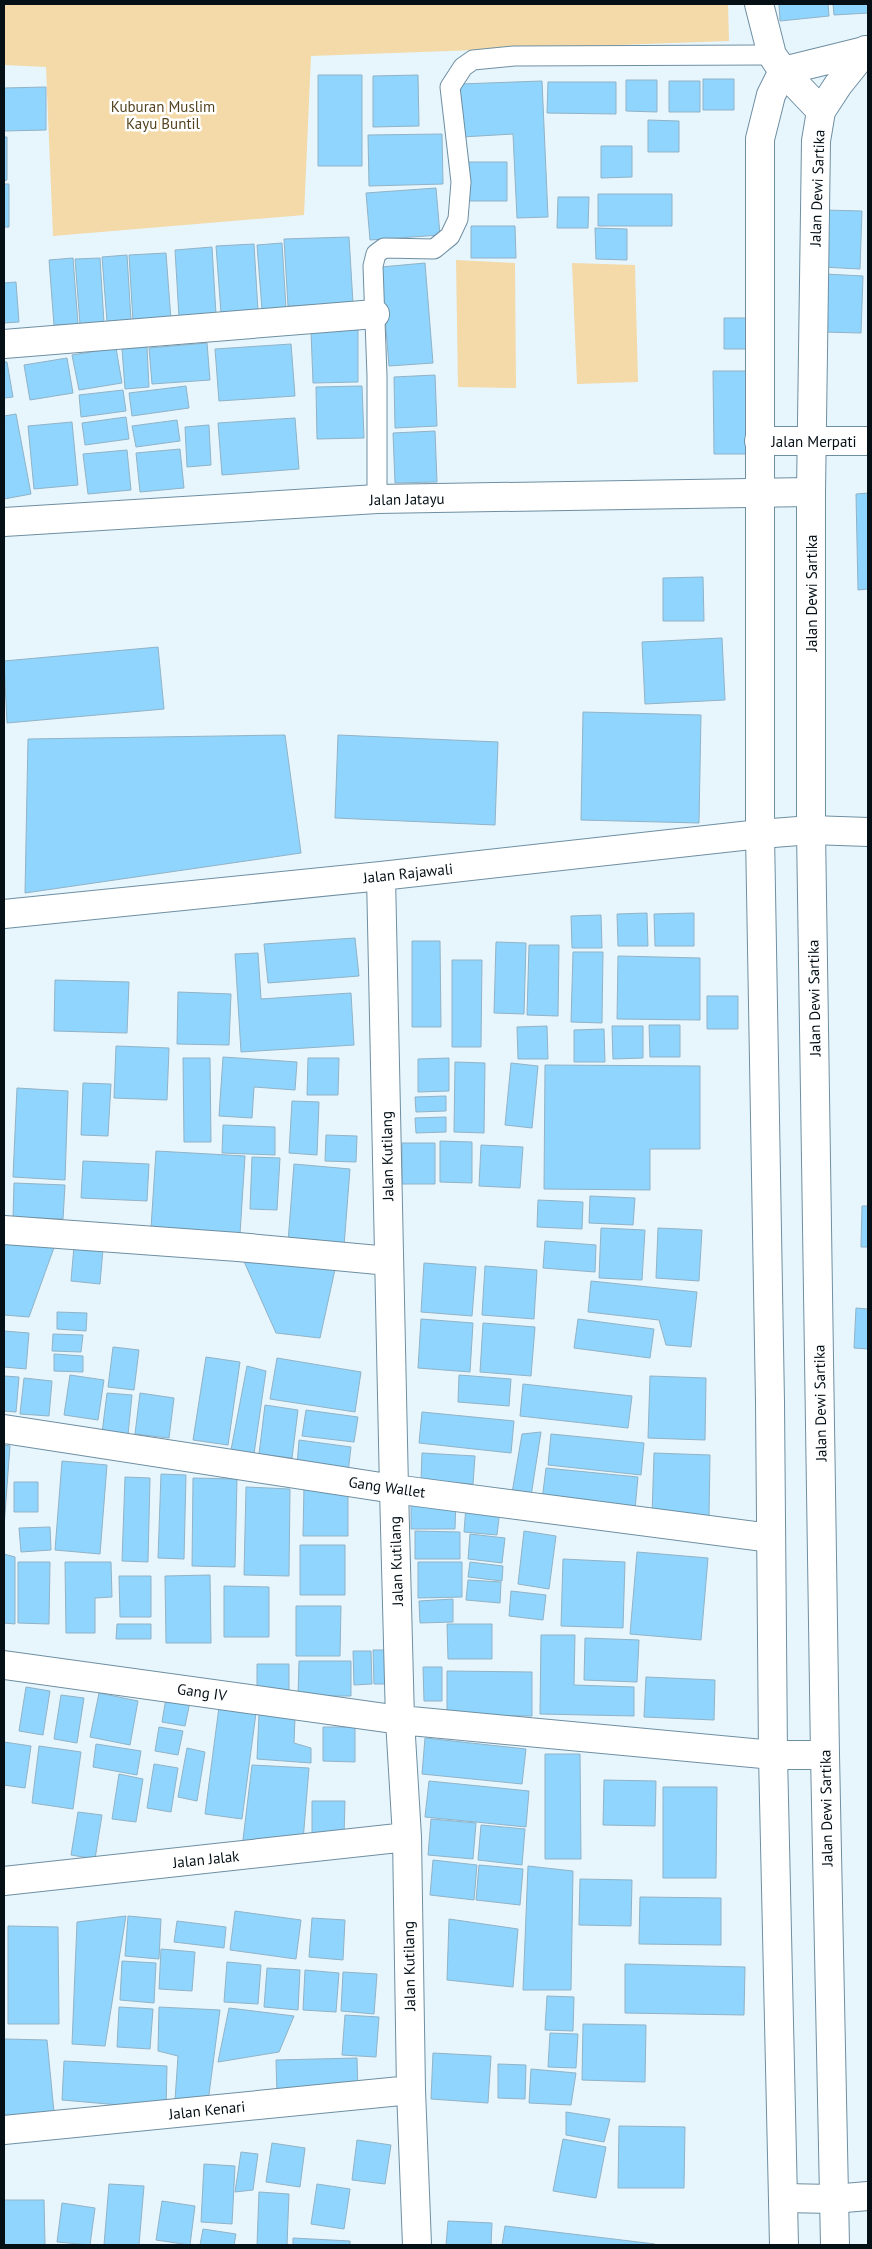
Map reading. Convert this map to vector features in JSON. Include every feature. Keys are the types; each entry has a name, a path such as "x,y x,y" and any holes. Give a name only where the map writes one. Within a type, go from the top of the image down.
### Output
{"street":[{"path":"759,4 778,63 821,112"},
{"name":"Jalan Dewi Sartika","path":"778,63 867,50"},
{"name":"Jalan Dewi Sartika","path":"835,2245 825,1755 811,830 811,492 816,141 821,112 838,84 867,50"},
{"path":"778,63 760,139 760,834 772,1538 773,1755 784,2245"},
{"path":"4,344 375,314"},
{"name":"Jalan Merpati","path":"760,441 868,441"},
{"name":"Jalan Jatayu","path":"4,522 377,499 811,492"},
{"name":"Jalan Rajawali","path":"4,914 381,876 760,834 811,830 868,832"},
{"name":"Jalan Kutilang","path":"381,876 400,1720 407,1837 411,2090 417,2245"},
{"path":"4,1230 238,1247 389,1261"},
{"name":"Gang Wallet","path":"4,1429 394,1489 772,1538"},
{"name":"Gang IV","path":"4,1665 400,1720 773,1755 825,1755"},
{"name":"Jalan Jalak","path":"4,1880 407,1837"},
{"name":"Jalan Kenari","path":"4,2130 411,2090"},
{"path":"783,2198 833,2199 868,2196"}],"lane":[{"path":"377,499 373,266 376,254 384,248 434,249 450,236 458,219 461,182 450,88 463,67 473,60 514,56 778,63"}],"green space":[{"name":"Kuburan Muslim Kayu Buntil","path":"4,4 728,4 729,41 311,56 304,215 53,236 46,67 4,65"},
{"path":"456,260 515,263 516,388 458,387"},
{"path":"572,263 635,265 638,382 577,384"}],"building":[{"path":"779,4 828,4 829,16 780,21"},
{"path":"833,4 868,4 868,13 834,15"},
{"path":"318,75 362,75 362,166 318,166"},
{"path":"418,75 419,126 373,127 373,76"},
{"path":"703,79 734,79 734,110 703,110"},
{"path":"626,80 657,80 657,112 626,111"},
{"path":"542,81 548,217 517,218 513,134 462,137 460,84"},
{"path":"669,81 700,81 700,112 669,112"},
{"path":"548,82 616,82 616,114 547,113"},
{"path":"46,87 46,130 4,131 4,88"},
{"path":"648,120 679,121 679,152 648,152"},
{"path":"442,134 443,184 369,186 368,135"},
{"path":"4,137 7,137 7,180 4,181"},
{"path":"601,146 632,146 632,177 601,178"},
{"path":"465,162 507,162 507,201 465,201"},
{"path":"4,184 9,184 9,227 4,227"},
{"path":"436,188 440,235 370,240 366,193"},
{"path":"598,194 672,194 672,226 598,226"},
{"path":"558,197 589,197 588,228 557,228"},
{"path":"824,210 862,211 860,269 822,267"},
{"path":"471,226 515,226 516,258 471,258"},
{"path":"595,228 627,229 627,260 596,259"},
{"path":"349,237 353,303 288,306 284,239"},
{"path":"282,243 286,308 262,310 257,245"},
{"path":"254,244 258,311 221,313 216,246"},
{"path":"212,247 216,314 179,317 175,250"},
{"path":"166,253 171,320 133,322 129,255"},
{"path":"127,255 131,320 107,322 102,257"},
{"path":"73,258 78,324 54,325 49,260"},
{"path":"100,258 104,323 80,324 75,259"},
{"path":"425,263 433,363 389,366 381,267"},
{"path":"825,274 863,276 861,333 823,332"},
{"path":"16,282 19,322 4,323 4,283"},
{"path":"724,318 755,318 755,349 724,349"},
{"path":"358,330 358,382 313,383 311,331"},
{"path":"207,343 210,380 152,384 149,348"},
{"path":"291,344 295,396 219,401 215,349"},
{"path":"147,347 149,387 125,389 122,349"},
{"path":"116,348 122,383 79,390 72,355"},
{"path":"67,358 73,393 30,400 24,365"},
{"path":"4,362 7,362 13,397 4,398"},
{"path":"713,371 747,371 748,454 714,454"},
{"path":"435,375 437,426 395,428 394,377"},
{"path":"186,386 189,408 132,416 129,393"},
{"path":"362,386 364,438 317,439 316,387"},
{"path":"123,390 126,411 81,417 79,395"},
{"path":"16,414 31,494 4,499 4,416"},
{"path":"126,417 129,439 85,445 82,423"},
{"path":"295,418 299,469 222,475 218,423"},
{"path":"177,420 180,441 136,447 132,426"},
{"path":"72,422 78,485 34,489 28,426"},
{"path":"209,425 211,465 187,467 185,427"},
{"path":"435,431 437,482 395,483 393,433"},
{"path":"180,449 184,488 140,492 136,453"},
{"path":"127,450 131,490 88,494 83,454"},
{"path":"868,493 868,589 858,590 856,494"},
{"path":"703,577 704,621 663,621 663,578"},
{"path":"722,638 725,700 645,704 642,642"},
{"path":"158,647 164,709 7,723 4,661"},
{"path":"583,712 701,715 699,823 581,820"},
{"path":"285,735 301,853 25,893 28,739"},
{"path":"338,735 498,742 495,825 335,818"},
{"path":"647,913 648,946 618,946 617,914"},
{"path":"694,913 694,946 655,946 654,914"},
{"path":"601,915 602,948 572,948 571,916"},
{"path":"355,938 359,976 268,983 264,944"},
{"path":"412,941 440,941 441,1027 412,1027"},
{"path":"496,942 526,943 524,1014 494,1013"},
{"path":"529,945 559,945 558,1016 527,1015"},
{"path":"573,952 603,952 602,1023 571,1022"},
{"path":"258,953 261,999 351,993 354,1045 241,1052 235,954"},
{"path":"618,956 700,958 700,1020 617,1019"},
{"path":"452,960 482,960 481,1047 452,1047"},
{"path":"55,980 129,982 127,1033 54,1031"},
{"path":"178,992 231,994 229,1045 177,1044"},
{"path":"707,996 738,996 738,1029 707,1029"},
{"path":"649,1025 680,1025 680,1057 650,1057"},
{"path":"547,1026 548,1059 518,1059 517,1027"},
{"path":"612,1026 643,1026 643,1058 613,1059"},
{"path":"604,1029 605,1062 574,1062 574,1030"},
{"path":"116,1046 169,1048 167,1100 114,1098"},
{"path":"223,1057 297,1062 295,1090 254,1087 252,1118 219,1116"},
{"path":"183,1058 210,1058 211,1142 184,1142"},
{"path":"308,1058 339,1058 338,1095 307,1095"},
{"path":"449,1058 449,1091 418,1092 418,1059"},
{"path":"455,1062 485,1063 484,1133 454,1132"},
{"path":"511,1063 538,1066 532,1128 505,1125"},
{"path":"545,1065 700,1066 700,1149 650,1149 650,1190 544,1189"},
{"path":"83,1083 111,1084 108,1136 81,1135"},
{"path":"17,1088 68,1091 65,1180 13,1177"},
{"path":"446,1096 446,1111 416,1112 415,1097"},
{"path":"292,1101 319,1102 317,1155 289,1153"},
{"path":"446,1117 446,1132 416,1133 415,1118"},
{"path":"223,1125 275,1127 275,1155 222,1153"},
{"path":"326,1135 357,1136 356,1162 325,1161"},
{"path":"440,1141 472,1142 472,1183 440,1182"},
{"path":"402,1143 435,1143 435,1184 402,1184"},
{"path":"481,1145 523,1147 520,1188 479,1186"},
{"path":"156,1151 245,1156 240,1234 151,1228"},
{"path":"252,1157 280,1158 277,1210 250,1209"},
{"path":"83,1161 149,1164 147,1201 81,1198"},
{"path":"294,1164 350,1169 344,1246 288,1242"},
{"path":"14,1183 65,1185 63,1219 13,1217"},
{"path":"590,1196 635,1198 633,1225 589,1223"},
{"path":"538,1200 583,1202 582,1229 537,1227"},
{"path":"862,1206 868,1206 868,1247 861,1247"},
{"path":"601,1228 645,1230 642,1280 599,1278"},
{"path":"658,1228 702,1230 699,1281 656,1278"},
{"path":"4,1240 55,1245 29,1317 4,1315"},
{"path":"545,1241 596,1245 595,1272 543,1268"},
{"path":"74,1246 103,1249 100,1284 71,1281"},
{"path":"242,1257 336,1265 320,1338 276,1333"},
{"path":"424,1263 476,1267 472,1316 421,1312"},
{"path":"485,1266 537,1270 534,1319 482,1315"},
{"path":"591,1281 697,1292 691,1347 666,1345 659,1320 588,1312"},
{"path":"856,1308 868,1309 868,1349 854,1348"},
{"path":"57,1312 87,1313 86,1331 57,1329"},
{"path":"421,1319 473,1323 470,1372 418,1368"},
{"path":"578,1319 654,1329 650,1358 574,1348"},
{"path":"483,1323 535,1327 531,1376 480,1372"},
{"path":"4,1331 29,1333 26,1369 4,1367"},
{"path":"53,1334 83,1335 81,1352 52,1351"},
{"path":"113,1347 139,1350 134,1390 108,1387"},
{"path":"54,1354 83,1356 83,1372 54,1371"},
{"path":"206,1357 240,1362 228,1445 193,1440"},
{"path":"277,1358 361,1372 355,1412 270,1399"},
{"path":"247,1366 266,1371 254,1454 231,1450"},
{"path":"70,1375 104,1380 98,1420 64,1415"},
{"path":"459,1375 511,1379 509,1406 458,1402"},
{"path":"4,1376 19,1377 16,1412 4,1411"},
{"path":"650,1376 706,1378 705,1440 648,1438"},
{"path":"24,1378 52,1381 49,1416 20,1414"},
{"path":"523,1384 632,1396 628,1428 520,1416"},
{"path":"107,1393 132,1395 128,1435 102,1433"},
{"path":"140,1393 174,1398 169,1438 135,1434"},
{"path":"265,1405 298,1410 292,1458 259,1454"},
{"path":"306,1410 358,1417 354,1442 302,1436"},
{"path":"422,1412 514,1421 511,1453 419,1443"},
{"path":"541,1432 531,1496 512,1493 522,1434"},
{"path":"551,1434 644,1443 641,1475 548,1465"},
{"path":"299,1440 351,1447 348,1473 297,1466"},
{"path":"4,1445 10,1446 4,1527"},
{"path":"422,1453 475,1456 473,1484 421,1480"},
{"path":"654,1453 710,1455 709,1518 652,1516"},
{"path":"62,1461 107,1465 100,1554 55,1550"},
{"path":"546,1468 638,1477 635,1509 542,1500"},
{"path":"161,1474 186,1475 184,1559 158,1558"},
{"path":"125,1477 150,1478 148,1562 122,1561"},
{"path":"193,1478 237,1479 235,1567 192,1566"},
{"path":"14,1482 38,1482 38,1512 14,1512"},
{"path":"304,1486 348,1486 348,1536 303,1536"},
{"path":"246,1487 290,1489 289,1576 244,1575"},
{"path":"411,1501 456,1501 455,1529 411,1529"},
{"path":"466,1506 500,1510 497,1535 464,1532"},
{"path":"50,1527 51,1550 21,1552 19,1528"},
{"path":"415,1531 460,1532 460,1559 415,1559"},
{"path":"524,1531 556,1536 549,1589 518,1584"},
{"path":"470,1534 505,1538 502,1563 468,1559"},
{"path":"300,1545 345,1545 345,1595 300,1595"},
{"path":"637,1552 708,1558 701,1640 630,1634"},
{"path":"4,1554 15,1557 15,1624 4,1623"},
{"path":"563,1559 625,1562 623,1628 561,1626"},
{"path":"18,1562 50,1562 49,1624 18,1623"},
{"path":"65,1562 111,1562 112,1597 95,1598 95,1633 66,1633"},
{"path":"418,1562 462,1562 462,1597 418,1598"},
{"path":"470,1562 503,1566 502,1581 468,1577"},
{"path":"210,1575 211,1643 166,1643 165,1576"},
{"path":"119,1576 151,1576 151,1617 120,1617"},
{"path":"468,1580 501,1582 500,1603 466,1600"},
{"path":"224,1586 269,1587 269,1637 224,1637"},
{"path":"511,1591 546,1595 543,1620 509,1616"},
{"path":"453,1599 453,1622 420,1623 419,1601"},
{"path":"296,1606 341,1606 340,1656 296,1656"},
{"path":"117,1624 151,1624 151,1639 116,1639"},
{"path":"447,1624 492,1624 492,1659 448,1659"},
{"path":"541,1635 575,1635 574,1685 634,1687 634,1716 540,1714"},
{"path":"585,1638 639,1640 637,1682 584,1680"},
{"path":"373,1650 392,1650 393,1684 374,1684"},
{"path":"353,1651 371,1651 372,1684 354,1685"},
{"path":"299,1661 351,1661 351,1696 298,1696"},
{"path":"257,1664 289,1664 289,1699 257,1698"},
{"path":"423,1667 442,1667 442,1701 424,1701"},
{"path":"447,1671 532,1672 532,1716 447,1715"},
{"path":"646,1677 715,1680 714,1720 644,1717"},
{"path":"26,1687 50,1691 43,1735 19,1731"},
{"path":"99,1693 138,1701 130,1745 90,1737"},
{"path":"61,1695 84,1698 77,1743 54,1739"},
{"path":"166,1698 190,1702 185,1726 162,1722"},
{"path":"219,1707 256,1713 242,1819 205,1814"},
{"path":"259,1714 295,1717 294,1743 311,1748 311,1763 257,1759"},
{"path":"159,1727 183,1731 178,1755 155,1751"},
{"path":"323,1727 355,1727 355,1762 323,1761"},
{"path":"425,1738 526,1749 522,1784 422,1774"},
{"path":"4,1742 31,1746 25,1788 4,1785"},
{"path":"96,1744 141,1751 137,1775 93,1767"},
{"path":"39,1746 81,1752 73,1809 32,1803"},
{"path":"187,1748 205,1752 197,1801 178,1797"},
{"path":"545,1754 580,1754 581,1859 545,1859"},
{"path":"154,1764 178,1768 171,1812 147,1808"},
{"path":"252,1765 309,1768 303,1841 242,1848"},
{"path":"119,1774 143,1779 136,1822 112,1819"},
{"path":"604,1780 656,1781 655,1826 603,1825"},
{"path":"429,1781 529,1791 526,1827 425,1817"},
{"path":"663,1787 717,1787 716,1878 663,1878"},
{"path":"312,1801 345,1801 344,1836 312,1836"},
{"path":"78,1812 102,1815 95,1859 71,1855"},
{"path":"431,1819 476,1823 473,1859 428,1855"},
{"path":"481,1825 525,1829 522,1865 478,1860"},
{"path":"433,1860 477,1865 474,1900 430,1895"},
{"path":"479,1865 523,1869 520,1905 476,1900"},
{"path":"528,1866 573,1871 571,1990 523,1990"},
{"path":"580,1879 632,1880 631,1926 579,1925"},
{"path":"640,1897 721,1898 721,1945 639,1944"},
{"path":"235,1911 301,1920 296,1959 230,1950"},
{"path":"126,1916 105,2046 72,2044 77,1922"},
{"path":"128,1916 161,1919 159,1959 125,1956"},
{"path":"312,1918 345,1920 343,1960 309,1957"},
{"path":"449,1919 518,1929 513,1987 447,1980"},
{"path":"177,1921 226,1927 224,1948 174,1942"},
{"path":"8,1926 58,1927 59,2024 8,2024"},
{"path":"161,1949 195,1952 192,1991 159,1989"},
{"path":"122,1961 156,1963 154,2003 120,2000"},
{"path":"227,1962 261,1965 258,2004 224,2002"},
{"path":"625,1964 745,1967 744,2015 625,2013"},
{"path":"267,1968 300,1970 298,2010 264,2007"},
{"path":"305,1970 339,1973 336,2012 303,2010"},
{"path":"343,1972 377,1974 374,2014 341,2011"},
{"path":"547,1996 574,1997 573,2031 545,2030"},
{"path":"119,2007 153,2009 150,2049 117,2047"},
{"path":"159,2007 220,2010 208,2102 175,2100 178,2056 158,2051"},
{"path":"229,2008 294,2016 279,2052 218,2062"},
{"path":"345,2015 379,2017 376,2057 342,2055"},
{"path":"583,2024 646,2025 645,2082 582,2080"},
{"path":"550,2033 578,2034 576,2068 548,2067"},
{"path":"4,2039 47,2040 54,2112 4,2119"},
{"path":"433,2053 491,2056 488,2103 431,2099"},
{"path":"357,2058 358,2093 277,2095 276,2060"},
{"path":"64,2061 167,2066 166,2109 62,2100"},
{"path":"498,2064 526,2065 525,2099 498,2098"},
{"path":"531,2069 576,2073 571,2105 529,2103"},
{"path":"566,2112 610,2119 604,2142 566,2135"},
{"path":"619,2126 685,2127 684,2188 618,2188"},
{"path":"563,2139 606,2147 596,2198 553,2191"},
{"path":"357,2140 391,2145 385,2184 352,2180"},
{"path":"272,2143 305,2148 300,2187 266,2182"},
{"path":"241,2152 258,2154 253,2190 235,2192"},
{"path":"204,2164 235,2166 232,2224 201,2222"},
{"path":"109,2184 144,2186 139,2245 104,2245"},
{"path":"317,2184 350,2189 344,2229 311,2224"},
{"path":"259,2192 289,2194 287,2245 257,2245"},
{"path":"4,2200 44,2200 45,2245 4,2245"},
{"path":"162,2201 195,2206 190,2245 156,2240"},
{"path":"62,2203 95,2208 90,2245 57,2242"},
{"path":"448,2221 492,2223 491,2245 446,2245"},
{"path":"505,2226 655,2244 655,2245 502,2245"},
{"path":"203,2229 236,2234 234,2245 200,2245"},
{"path":"293,2238 350,2241 350,2245 293,2245"}]}
